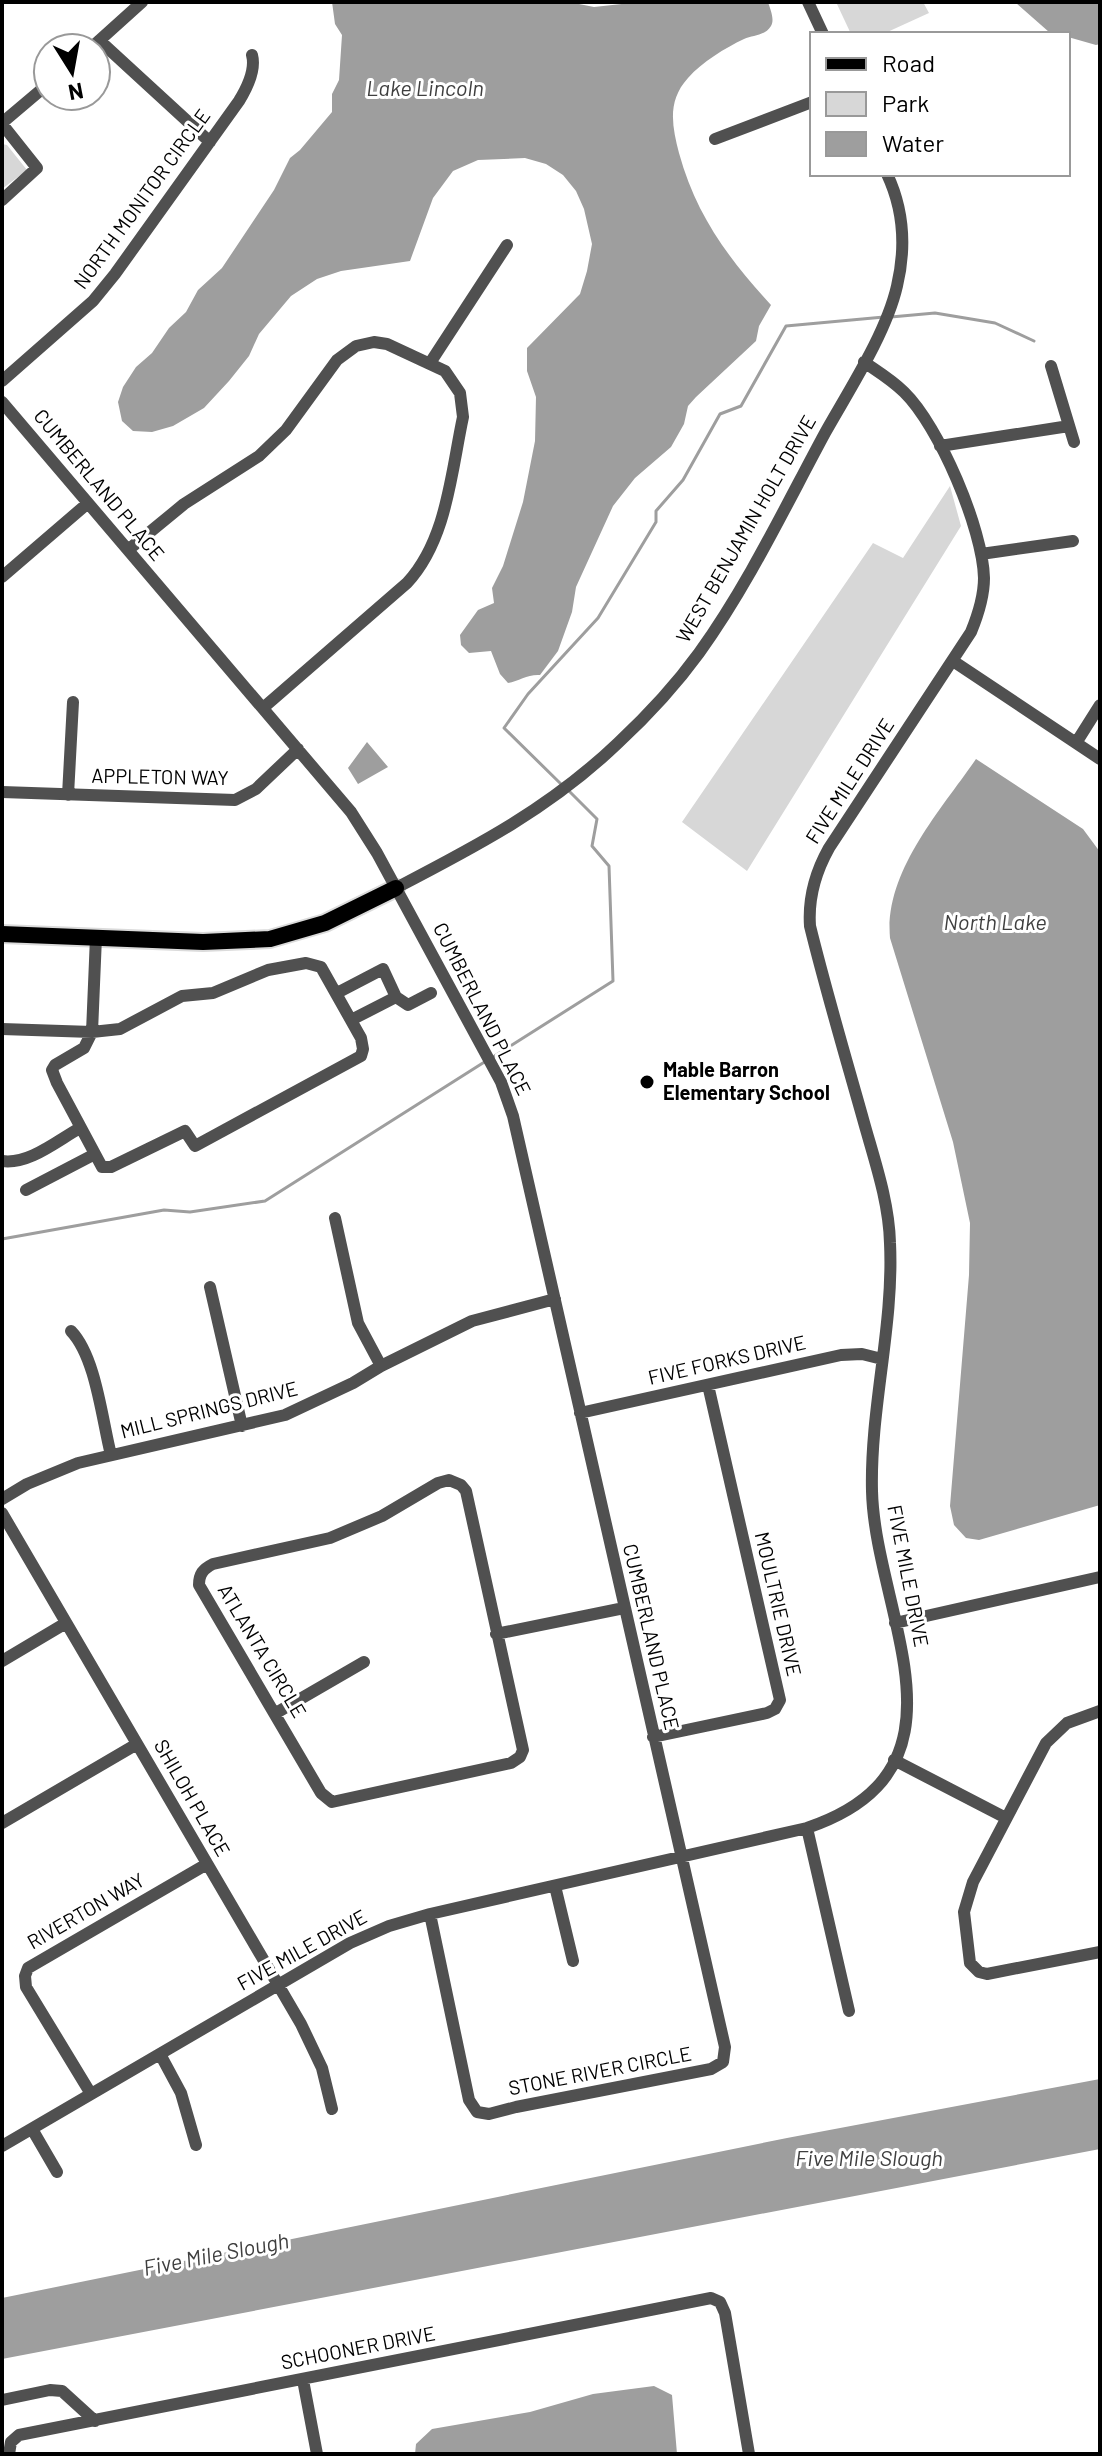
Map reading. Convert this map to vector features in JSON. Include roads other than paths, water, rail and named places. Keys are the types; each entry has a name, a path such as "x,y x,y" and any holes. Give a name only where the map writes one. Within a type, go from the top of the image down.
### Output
{"main road":[{"name":"WEST BENJAMIN HOLT DRIVE","path":"2,934 214,942 270,939 325,923 396,888"}],"street":[{"path":"109,32 142,2"},
{"path":"808,2 822,32"},
{"name":"NORTH MONITOR CIRCLE","path":"2,381 93,301 115,274 246,89 254,62 252,55"},
{"path":"112,59 210,142"},
{"path":"2,200 37,168 2,124 32,98"},
{"path":"715,139 810,103"},
{"name":"WEST BENJAMIN HOLT DRIVE","path":"396,888 497,835 539,807 604,756 651,711 717,627 864,362 892,301 902,261 901,220 894,187 888,176"},
{"path":"430,363 507,245"},
{"path":"128,550 184,504 259,456 286,430 337,360 351,349 381,342 430,363 454,380 464,408 439,528 430,550 407,583 263,708"},
{"name":"FIVE MILE DRIVE","path":"2,2146 350,1943 389,1926 807,1828 833,1819 861,1802 879,1783 894,1760 904,1736 909,1693 878,1547 872,1493 872,1460 890,1282 890,1241 886,1208 810,926 810,902 816,876 829,848 971,632 981,603 984,578 981,554 969,514 940,446 919,409 903,391 864,362"},
{"path":"1051,366 1074,442"},
{"name":"CUMBERLAND PLACE","path":"2,402 351,812 396,888 508,1099 680,1858"},
{"path":"940,446 1069,426"},
{"path":"2,577 88,503"},
{"path":"981,554 1073,541"},
{"path":"953,661 1100,759"},
{"path":"68,795 73,702"},
{"path":"1076,743 1100,705"},
{"name":"APPLETON WAY","path":"2,792 235,800 256,789 298,749"},
{"path":"2,1029 92,1032 120,1029 182,996 213,993 268,970 306,963 321,967 337,993 361,1038 361,1056 195,1146 185,1131 111,1167 102,1167 52,1070 55,1065 84,1048 92,1032 96,937"},
{"path":"337,993 383,969 396,997 408,1005 431,993"},
{"path":"351,1020 396,997"},
{"path":"2,1161 13,1162 27,1157 80,1128"},
{"path":"26,1190 95,1154"},
{"path":"335,1218 358,1323 381,1366"},
{"path":"210,1287 242,1426"},
{"name":"MILL SPRINGS DRIVE","path":"2,1499 27,1484 78,1463 285,1415 472,1321 555,1299"},
{"path":"71,1331 81,1341 89,1362 111,1455"},
{"name":"FIVE FORKS DRIVE","path":"580,1413 841,1355 862,1354 882,1359"},
{"name":"MOULTRIE DRIVE","path":"653,1737 767,1713 775,1709 780,1700 708,1385"},
{"name":"ATLANTA CIRCLE","path":"445,1480 456,1482 466,1491 522,1742 523,1750 515,1762 332,1802 321,1793 276,1713 199,1585 205,1568 330,1538 382,1516 445,1480"},
{"name":"SHILOH PLACE","path":"2,1513 278,1985 316,2056 332,2109"},
{"path":"895,1623 1100,1577"},
{"path":"496,1634 624,1608"},
{"path":"2,1661 66,1623"},
{"path":"276,1713 364,1662"},
{"path":"1100,1711 1067,1723 1052,1735 1040,1752 965,1903 970,1963 987,1974 1100,1952"},
{"path":"2,1823 137,1744"},
{"path":"894,1760 1006,1818"},
{"path":"807,1828 849,2011"},
{"name":"STONE RIVER CIRCLE","path":"430,1914 469,2100 477,2112 489,2114 711,2069 723,2062 725,2047 680,1858"},
{"name":"RIVERTON WAY","path":"91,2094 26,1987 28,1968 207,1864"},
{"path":"555,1886 573,1961"},
{"path":"160,2054 181,2093 196,2145"},
{"path":"32,2129 57,2172"},
{"name":"SCHOONER DRIVE","path":"10,2448 19,2435 707,2298 715,2299 723,2306 725,2313 749,2454"},
{"path":"303,2380 317,2454"},
{"path":"2,2400 50,2390 62,2391 95,2421"}],"water":[{"name":"Lake Lincoln","path":"332,2 569,2 594,7 640,2 768,2 771,11 772,23 766,32 722,51 688,78 677,96 673,114 679,153 704,216 727,253 771,305 759,326 756,341 688,406 684,424 671,447 635,478 613,506 576,587 572,612 558,651 540,675 508,683 500,674 491,651 469,653 461,645 460,635 478,610 494,603 492,588 503,566 523,502 535,441 536,397 527,371 527,348 580,294 592,244 584,209 576,191 563,175 546,164 525,158 478,160 453,171 433,198 410,261 341,271 317,279 291,296 259,334 249,356 204,408 173,426 152,432 133,431 122,421 118,402 123,387 136,367 152,353 169,328 186,312 198,290 222,268 274,190 290,158 332,112 332,94 339,80 342,35 335,24"},
{"path":"1015,2 1100,2 1100,44 1070,38 1070,32 1049,32"},
{"path":"367,742 388,767 358,784 348,768"},
{"name":"North Lake","path":"976,759 1083,829 1100,852 1100,1505 979,1540 966,1538 954,1525 950,1506 969,1275 970,1223 953,1142 890,938 896,889 905,866"},
{"name":"Five Mile Slough","path":"1100,2079 1100,2149 2,2359 2,2298 787,2138"},
{"path":"654,2386 672,2395 677,2454 415,2454 416,2444 432,2429 530,2412 593,2394"}],"waterway":[{"path":"891,317 935,313 995,323 1034,341"},
{"path":"562,785 504,728 528,694 598,618 656,522 656,511 683,480 720,414 741,406 786,326 884,317"},
{"path":"493,1057 613,981 609,866 592,846 597,819 568,790"},
{"path":"2,1239 164,1210 190,1212 265,1201 486,1061"}],"place":[{"name":"Mable Barron Elementary School","path":"647,1082"}]}
